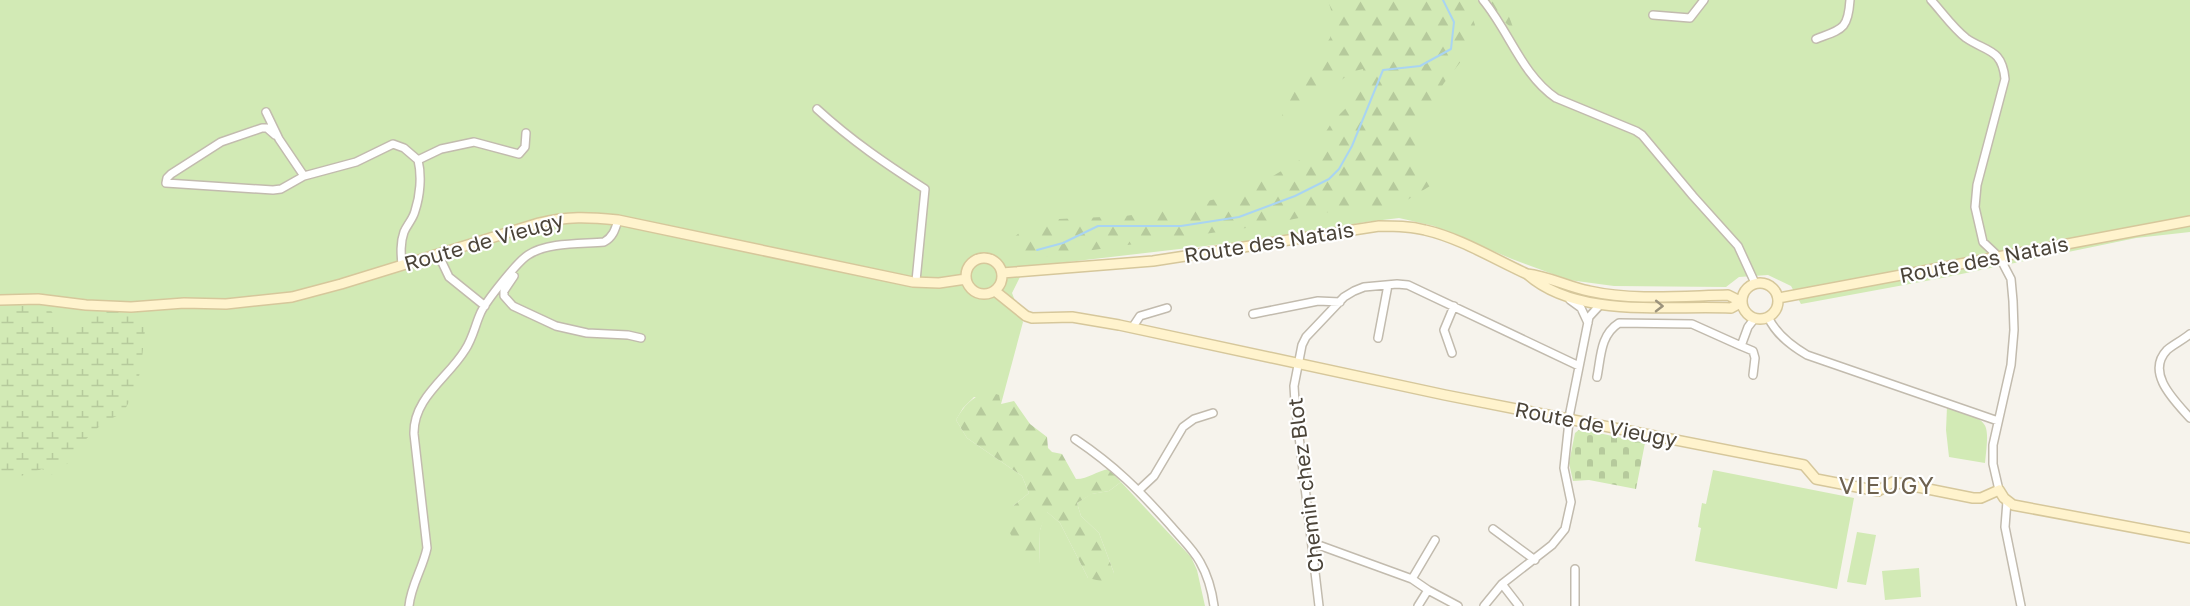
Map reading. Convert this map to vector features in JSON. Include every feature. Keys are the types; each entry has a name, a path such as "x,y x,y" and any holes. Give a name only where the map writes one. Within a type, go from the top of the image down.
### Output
{"street":[{"path":"1483,0 1529,70 1547,91 1556,98 1642,135 1738,246 1755,283"},
{"path":"1653,15 1690,18 1704,0"},
{"path":"1816,39 1835,32 1845,25 1849,15 1850,0"},
{"path":"1931,0 1967,39 1989,49 2004,68 2005,79 1977,185 1975,207 1983,242 2000,258 2011,279 2014,330 2010,371 1993,454 1999,490 2013,505 2190,537"},
{"path":"817,109 850,139 925,189 916,281"},
{"path":"266,112 279,139 304,176"},
{"path":"279,139 267,128 221,142 171,174 166,183 281,189 304,176 356,162 393,144 404,148 418,160 421,177 415,211 404,231 402,240 402,265"},
{"path":"418,160 441,149 474,142 519,154 525,147 526,133"},
{"name":"Route de Vieugy","path":"0,300 38,299 86,305 120,306 226,303 292,297 539,223 565,217 584,216 618,220 916,281 939,283 966,279 971,289 977,293 995,291 1026,316 1072,317 1132,328 1298,365 1804,465 1816,479 1878,491 1893,482 1973,498 1981,498 1999,490"},
{"path":"409,606 410,593 425,559 427,548 414,422 428,393 466,349 474,336 484,306 521,260 538,250 604,242 615,232 618,220"},
{"name":"Route des Natais","path":"1778,298 2190,221"},
{"name":"Route des Natais","path":"1002,273 1153,261 1379,226 1403,226 1426,230 1457,242 1527,274 1536,282 1561,294 1600,305 1731,308 1742,302"},
{"path":"438,254 449,277 484,306"},
{"path":"529,254 504,291 504,296 513,306 555,326 587,333 641,338"},
{"path":"966,279 969,267 980,259 994,261 1002,273 1000,284 995,291"},
{"name":"Route des Natais","path":"1527,274 1538,275 1590,292 1627,296 1728,295 1742,302"},
{"path":"1755,283 1772,288 1778,298 1776,309 1768,317 1755,318 1744,309 1742,302 1745,290 1755,283"},
{"path":"1378,338 1388,285"},
{"path":"1253,314 1318,301 1340,302 1353,291 1364,287 1407,285 1579,366"},
{"path":"1561,294 1581,308 1588,323"},
{"path":"1484,606 1502,584 1535,560 1560,537 1568,521 1571,502 1564,468 1570,420 1588,323 1600,305 1627,296"},
{"name":"Chemin chez Blot","path":"1319,606 1294,386 1306,337 1340,302"},
{"path":"1452,353 1444,330 1454,306"},
{"path":"1132,328 1140,316 1167,308"},
{"path":"1768,317 1772,326 1787,342 1807,355 1998,421"},
{"path":"1741,345 1748,327 1755,318"},
{"path":"1597,377 1604,339 1611,329 1619,324 1692,324 1753,351 1755,358 1753,375"},
{"path":"2190,334 2163,355 2159,370 2163,385 2190,418"},
{"path":"1139,490 1157,471 1183,427 1194,419 1213,413"},
{"path":"1075,439 1107,461 1139,490 1200,561 1212,591 1215,606"},
{"path":"2007,501 2005,527 2021,606"},
{"path":"1493,529 1535,560"},
{"path":"1412,579 1435,540"},
{"path":"1313,543 1412,579 1458,606"},
{"path":"1575,569 1575,606"},
{"path":"1502,584 1519,606"},
{"path":"1418,606 1428,590"}],"green space":[{"path":"0,0 2190,0 2190,232 2136,238 1801,304 1791,286 1768,275 1739,277 1726,287 1614,286 1569,280 1434,226 1399,218 1274,238 1025,267 1012,293 1023,322 1001,404 974,397 963,408 956,420 967,438 1022,476 1029,493 1013,506 1039,564 1040,530 1046,511 1060,523 1088,578 1114,573 1099,533 1081,516 1077,503 1091,494 1109,491 1121,482 1191,557 1197,570 1205,606 0,606"},
{"path":"1328,0 1466,0 1475,25 1473,46 1444,83 1420,121 1420,159 1430,186 1399,205 1339,210 1253,227 1051,256 1026,258 1005,246 1037,220 1125,216 1167,210 1216,199 1273,176 1313,152 1332,122 1355,99 1364,82 1363,69 1354,72 1320,97 1280,134 1276,127 1294,93 1330,38 1334,20"},
{"path":"1479,0 1503,0 1514,30"},
{"path":"33,303 52,311 58,330 75,326 104,311 146,320 141,368 136,389 123,413 104,422 83,442 71,461 51,475 42,469 0,482 0,307"},
{"path":"987,391 999,395 1001,404 1014,401 1030,424 1047,437 1048,448 1052,452 1062,454 1076,479 1109,469 1121,482 1109,491 1092,494 1077,503 1081,516 1099,533 1114,573 1109,583 1088,578 1060,523 1047,512 1040,530 1039,565 1028,569 1005,523 1013,506 1029,493 1022,476 967,438 956,420 969,402"},
{"path":"1947,407 1984,423 1987,437 1985,463 1949,457 1946,430"},
{"path":"1580,429 1645,443 1636,489 1589,480 1573,481 1569,463 1575,433"},
{"path":"1713,470 1854,498 1837,589 1695,561 1701,528 1698,527 1702,503 1706,504"},
{"path":"1857,532 1876,535 1866,585 1847,582"},
{"path":"1919,568 1921,597 1885,600 1882,571"}],"waterway":[{"path":"1037,250 1063,243 1098,226 1181,226 1239,217 1295,196 1329,179 1339,169 1352,146 1383,70 1420,66 1451,49 1454,22 1443,0"}],"district":[{"name":"VIEUGY","path":"1887,486"}]}
